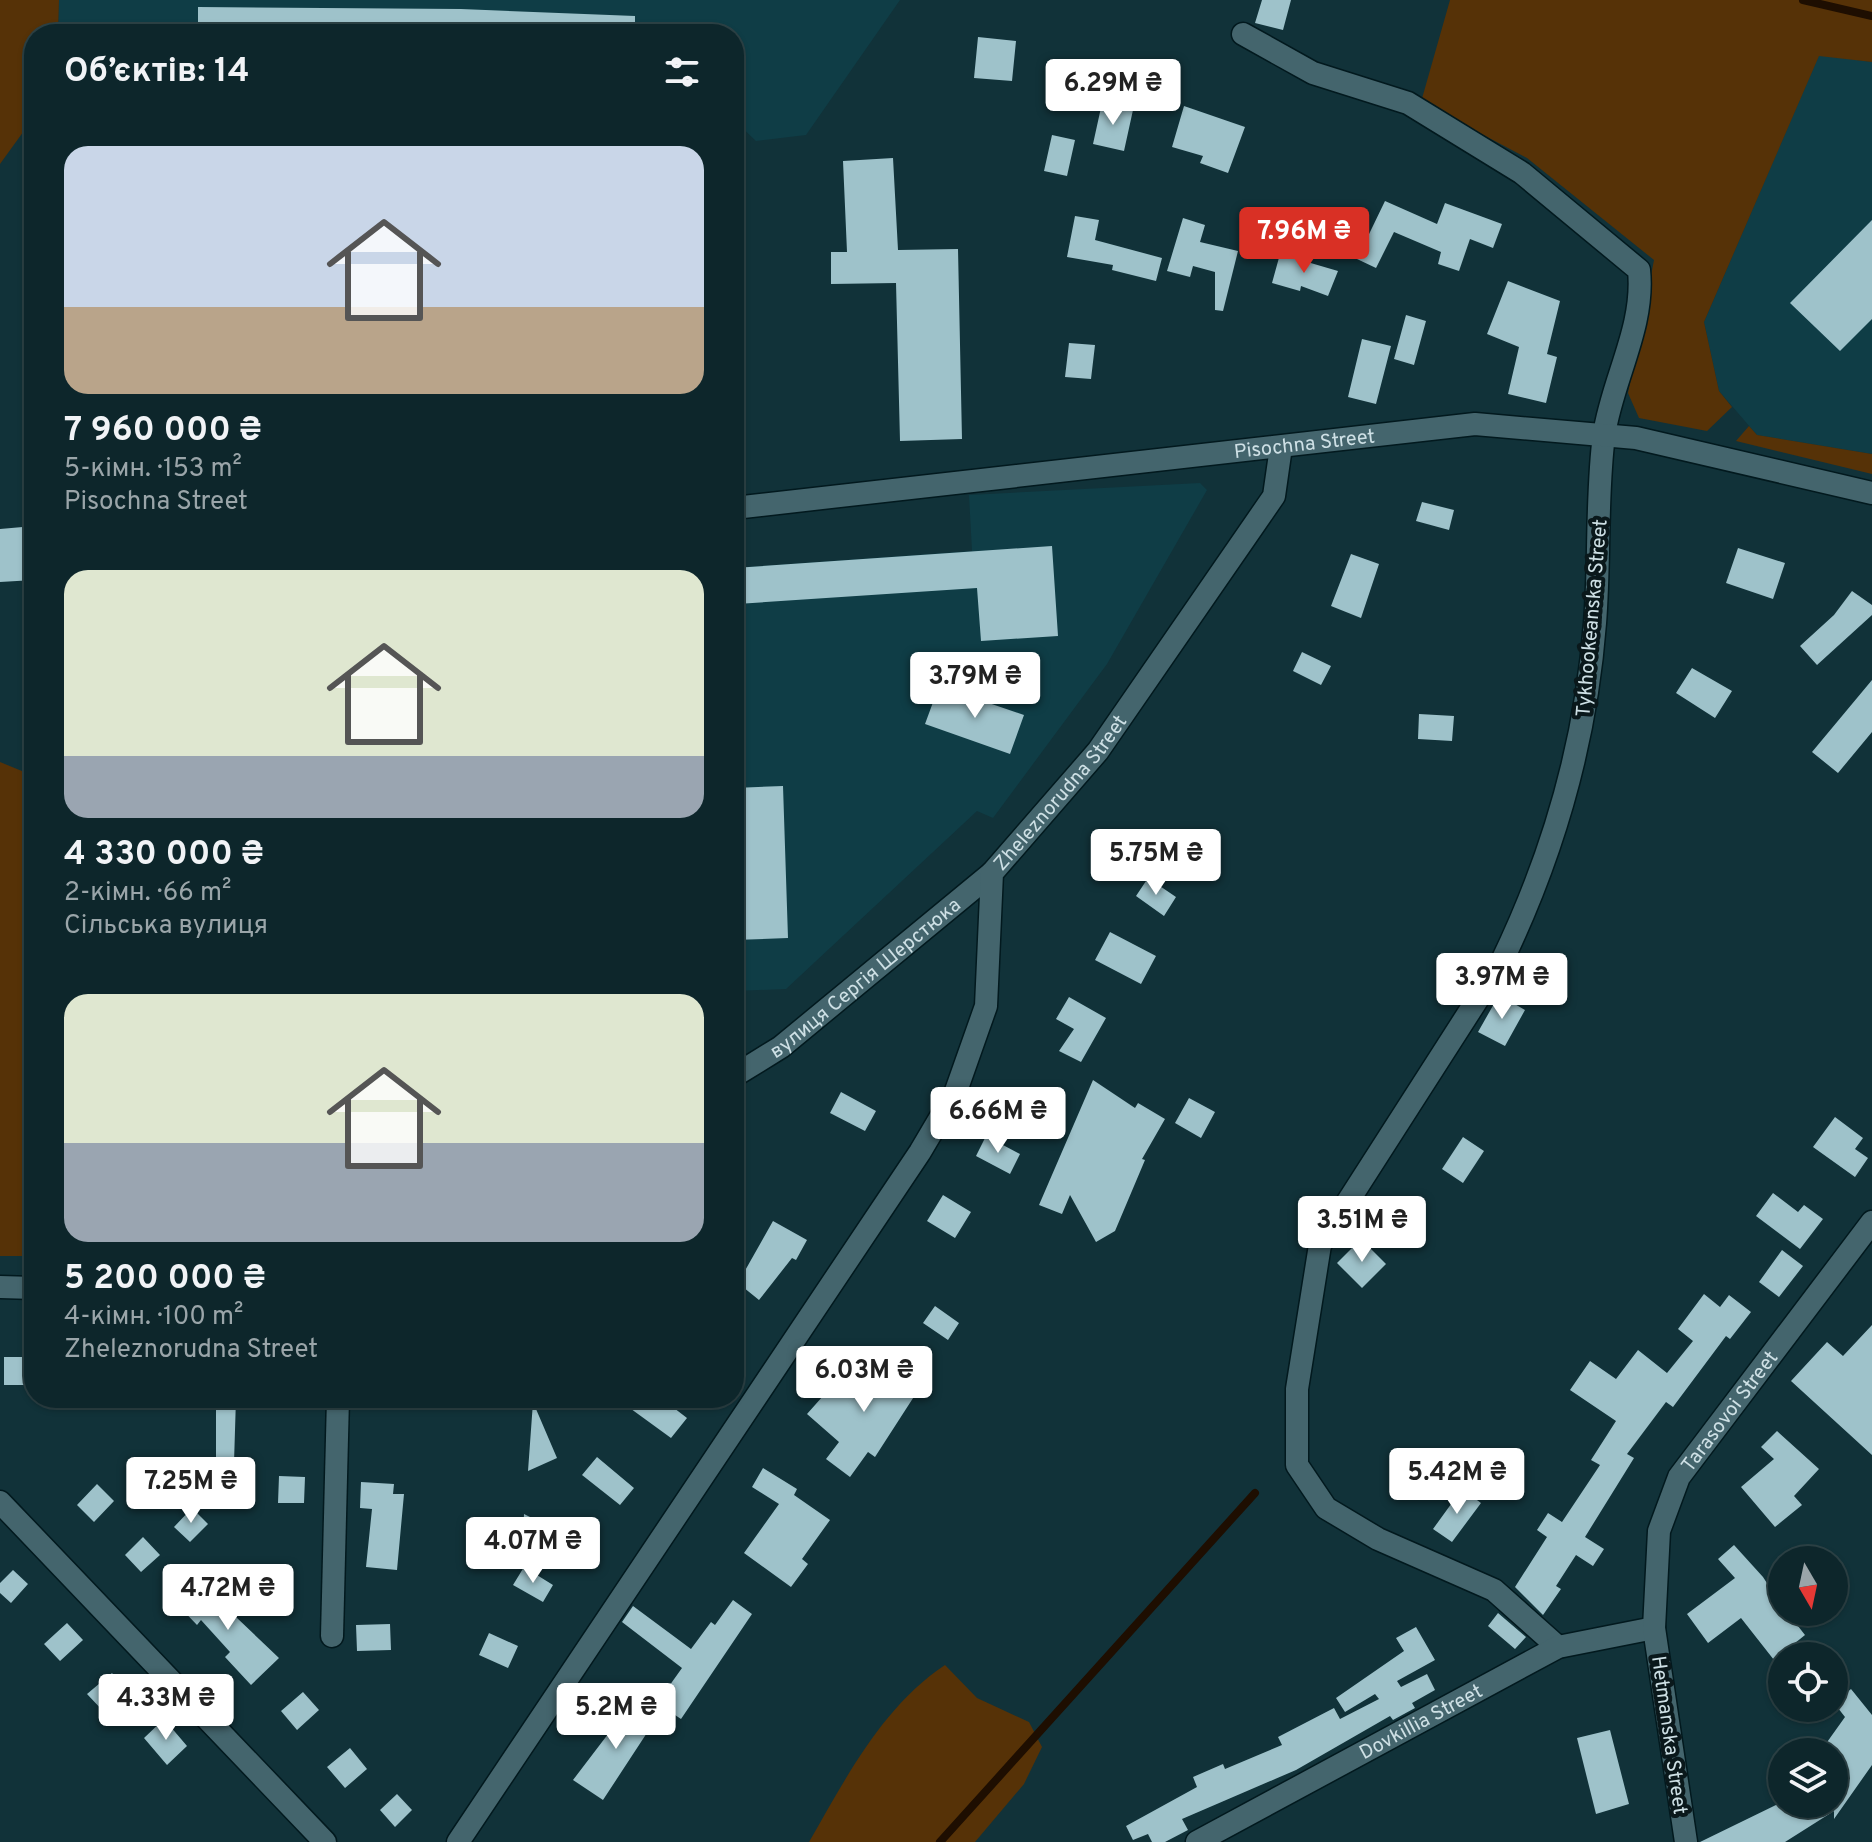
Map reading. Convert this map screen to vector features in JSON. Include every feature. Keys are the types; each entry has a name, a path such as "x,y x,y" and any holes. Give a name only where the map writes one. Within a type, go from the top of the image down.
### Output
{"street":[{"name":"Tykhookeanska Street","path":"1243,34 1313,73 1408,103 1522,173 1639,270 1642,295 1605,434 1595,626 1580,733 1560,814 1523,917 1502,961 1320,1245 1297,1389 1297,1465 1326,1508 1378,1539 1494,1590 1558,1647"},
{"name":"Pisochna Street","path":"744,507 1475,424 1605,434 1872,493"},
{"name":"Zheleznorudna Street","path":"458,1842 920,1152 956,1091 986,1006 992,873 1098,751 1274,496 1281,447"},
{"name":"вулиця Сергія Шерстюка","path":"744,1070 781,1047 992,873"},
{"name":"Tarasovoi Street","path":"1654,1628 1659,1531 1679,1477 1872,1222"},
{"path":"0,1287 24,1288"},
{"path":"332,1636 338,1408"},
{"path":"0,1502 325,1842"},
{"name":"Dovkillia Street","path":"1197,1842 1558,1647 1654,1628"},
{"name":"Hetmanska Street","path":"1654,1628 1686,1842"}],"shaded area":[{"path":"0,0 59,0 58,24 24,24 24,131 0,164"},
{"path":"59,0 900,0 806,135 756,141 744,130 744,24 58,24"},
{"path":"1450,0 1872,0 1872,62 1819,56 1704,322 1719,391 1732,407 1707,431 1639,418 1628,393 1654,260 1527,158 1421,102"},
{"path":"1819,55 1872,62 1872,454 1757,435 1719,391 1704,322"},
{"path":"1749,426 1757,435 1872,454 1872,474 1736,441"},
{"path":"1200,483 1207,490 1107,664 993,818 977,811 786,989 744,991 744,567 972,551 969,495"},
{"path":"0,762 24,772 24,1256 0,1256"},
{"path":"945,1665 977,1698 1029,1722 1042,1747 1024,1784 975,1842 809,1842 867,1745 902,1701"}],"building":[{"path":"1262,0 1291,0 1283,30 1255,23"},
{"path":"198,7 461,9 635,16 635,24 198,24"},
{"path":"978,37 1016,41 1012,81 974,78"},
{"path":"1102,103 1133,110 1124,151 1093,144"},
{"path":"1184,106 1245,127 1228,173 1200,163 1203,156 1172,147"},
{"path":"1052,135 1075,140 1067,176 1044,171"},
{"path":"893,158 898,250 958,249 962,439 900,441 896,283 831,284 831,252 847,252 843,161"},
{"path":"1385,201 1437,224 1445,203 1502,224 1493,248 1470,239 1459,271 1438,264 1441,252 1394,232 1376,268 1357,259"},
{"path":"1075,216 1099,220 1095,240 1162,258 1156,281 1112,270 1113,265 1067,257"},
{"path":"1183,218 1205,225 1200,242 1238,251 1223,311 1215,310 1215,272 1193,266 1190,277 1167,271"},
{"path":"1872,220 1872,319 1840,351 1790,303"},
{"path":"1280,254 1338,271 1328,296 1301,286 1300,291 1272,283"},
{"path":"1508,281 1560,301 1547,354 1557,357 1546,403 1508,394 1519,347 1487,334"},
{"path":"1406,315 1426,321 1414,365 1394,359"},
{"path":"1362,339 1391,346 1376,404 1348,397"},
{"path":"1069,343 1095,345 1091,379 1065,377"},
{"path":"1422,502 1454,510 1449,530 1416,521"},
{"path":"24,527 24,581 0,582 0,529"},
{"path":"1052,546 1058,636 981,641 977,588 744,604 744,567"},
{"path":"1738,548 1785,563 1773,599 1726,583"},
{"path":"1351,554 1379,564 1361,618 1331,606"},
{"path":"1852,591 1872,605 1872,615 1817,665 1800,646 1834,615"},
{"path":"1302,652 1331,666 1321,685 1293,671"},
{"path":"1692,668 1732,691 1715,718 1676,693"},
{"path":"1872,680 1872,732 1838,773 1812,752"},
{"path":"939,686 1024,715 1010,754 925,724"},
{"path":"1419,714 1454,716 1452,741 1418,739"},
{"path":"783,786 788,938 744,940 744,788"},
{"path":"1148,878 1176,897 1164,916 1136,896"},
{"path":"1110,932 1156,956 1141,984 1095,960"},
{"path":"1499,995 1525,1010 1505,1046 1478,1032"},
{"path":"1069,997 1106,1018 1081,1062 1059,1051 1074,1029 1056,1019"},
{"path":"1093,1080 1135,1108 1138,1103 1165,1119 1142,1159 1145,1160 1115,1231 1096,1242 1070,1195 1062,1214 1039,1205"},
{"path":"841,1092 876,1111 865,1131 830,1113"},
{"path":"1189,1098 1215,1112 1201,1138 1175,1123"},
{"path":"1835,1117 1863,1138 1855,1149 1868,1158 1855,1177 1813,1147"},
{"path":"986,1136 1020,1154 1010,1174 976,1156"},
{"path":"1463,1137 1484,1151 1463,1183 1442,1169"},
{"path":"1773,1193 1798,1212 1804,1205 1823,1219 1800,1249 1756,1216"},
{"path":"943,1195 971,1212 955,1238 927,1221"},
{"path":"773,1221 807,1240 796,1260 792,1258 759,1300 744,1288 744,1272"},
{"path":"1361,1239 1386,1264 1362,1288 1337,1263"},
{"path":"1782,1250 1803,1266 1779,1297 1759,1282"},
{"path":"1704,1294 1720,1307 1729,1295 1751,1312 1730,1339 1726,1336 1673,1407 1666,1402 1627,1454 1634,1458 1585,1537 1604,1549 1593,1566 1576,1555 1556,1586 1561,1589 1543,1615 1515,1587 1547,1537 1537,1530 1548,1513 1562,1522 1600,1465 1591,1460 1616,1421 1570,1390 1590,1361 1616,1379 1638,1350 1667,1373 1693,1341 1678,1329"},
{"path":"935,1306 959,1323 948,1340 923,1323"},
{"path":"1872,1325 1872,1455 1791,1381 1827,1342 1843,1356"},
{"path":"4,1357 24,1357 24,1385 4,1385"},
{"path":"902,1362 926,1378 875,1457 868,1452 850,1477 826,1459 839,1442 807,1414 847,1369 882,1390"},
{"path":"216,1408 236,1408 233,1495 216,1495"},
{"path":"533,1408 536,1408 557,1458 528,1471"},
{"path":"630,1408 674,1408 687,1418 671,1438"},
{"path":"1777,1431 1819,1469 1794,1496 1802,1505 1775,1527 1741,1487 1774,1459 1761,1447"},
{"path":"597,1457 634,1488 620,1505 582,1475"},
{"path":"763,1468 797,1489 794,1495 830,1520 802,1559 808,1564 791,1587 744,1553 779,1504 752,1487"},
{"path":"279,1476 305,1477 304,1503 278,1503"},
{"path":"361,1482 394,1484 393,1494 404,1494 397,1570 366,1567 372,1509 360,1508"},
{"path":"97,1484 114,1501 94,1522 77,1505"},
{"path":"1462,1489 1481,1503 1452,1542 1433,1529"},
{"path":"192,1508 208,1524 190,1542 174,1527"},
{"path":"524,1514 558,1531 548,1550 523,1536"},
{"path":"143,1537 160,1555 141,1572 125,1555"},
{"path":"1734,1545 1768,1585 1768,1626 1798,1626 1805,1635 1796,1642 1768,1642 1768,1652 1741,1618 1708,1643 1687,1614 1735,1578 1718,1559"},
{"path":"524,1567 553,1585 543,1602 513,1585"},
{"path":"13,1570 28,1584 11,1603 0,1593 0,1583"},
{"path":"197,1580 279,1658 251,1685 225,1657 230,1652 201,1620 197,1625 175,1602"},
{"path":"733,1600 752,1614 681,1719 657,1703 682,1668 622,1622 633,1606 691,1649 711,1622 715,1625"},
{"path":"1498,1613 1526,1637 1515,1649 1488,1626"},
{"path":"67,1623 83,1640 60,1661 44,1644"},
{"path":"390,1624 391,1650 357,1651 356,1625"},
{"path":"1416,1627 1435,1660 1397,1681 1401,1687 1427,1674 1435,1690 1412,1703 1415,1708 1393,1720 1390,1716 1296,1770 1182,1819 1188,1830 1165,1842 1152,1842 1148,1834 1133,1840 1126,1826 1197,1787 1193,1777 1223,1764 1225,1769 1282,1745 1278,1737 1334,1708 1340,1719 1379,1699 1375,1694 1345,1712 1336,1698 1404,1651 1396,1638"},
{"path":"489,1633 518,1646 508,1668 479,1655"},
{"path":"112,1673 128,1692 104,1712 87,1694"},
{"path":"1851,1689 1872,1715 1872,1765 1848,1799 1848,1738 1830,1738 1841,1722 1848,1722 1848,1691"},
{"path":"303,1692 319,1710 297,1730 281,1711"},
{"path":"634,1700 658,1716 603,1800 573,1780"},
{"path":"164,1719 187,1746 167,1765 144,1738"},
{"path":"1610,1730 1629,1804 1596,1814 1577,1738"},
{"path":"350,1748 367,1769 345,1788 327,1767"},
{"path":"397,1794 412,1810 395,1827 380,1810"},
{"path":"1768,1809 1768,1818 1823,1818 1785,1842 1700,1842"}],"waterway":[{"path":"1803,0 1872,16"},
{"path":"940,1842 1255,1493"}]}
